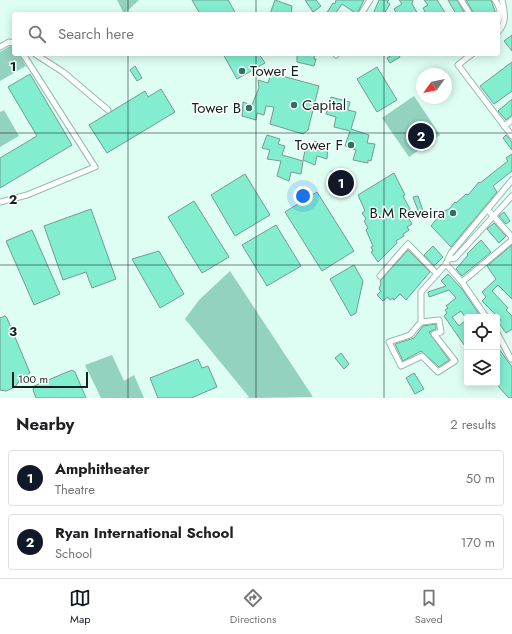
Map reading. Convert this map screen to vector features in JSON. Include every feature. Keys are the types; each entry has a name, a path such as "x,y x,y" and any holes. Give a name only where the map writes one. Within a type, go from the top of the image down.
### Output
{"street":[{"path":"362,12 370,0"},
{"path":"462,0 469,12"},
{"path":"495,0 500,9 500,17"},
{"path":"500,30 504,26 505,17 502,0"},
{"path":"0,47 9,42 12,43"},
{"path":"0,202 23,196 95,167 23,56"},
{"path":"38,56 63,72 108,110"},
{"path":"469,56 458,64 512,136"},
{"path":"504,126 512,120"},
{"path":"420,322 439,320 441,332 434,334 455,360 438,372 422,356 401,366 389,342 410,335 420,322 421,292 448,261 451,253 512,180"},
{"path":"448,261 455,258 512,196"},
{"path":"462,282 512,240 512,236 488,210"},
{"path":"380,276 408,244 437,274"},
{"path":"448,261 484,314"},
{"path":"500,339 511,359"}],"green space":[{"path":"117,0 139,0 126,12 123,12"},
{"path":"12,45 12,56 20,56 26,66 0,81 0,52"},
{"path":"414,96 416,99 416,104 419,104 440,135 409,157 382,118"},
{"path":"4,110 19,136 0,147 0,112"},
{"path":"230,271 313,397 246,398 249,397 185,319 199,300"},
{"path":"112,355 124,381 134,375 144,398 101,398 85,365"}],"building":[{"path":"192,0 228,0 235,12 199,12"},
{"path":"275,0 292,6 291,12 271,12"},
{"path":"305,0 316,0 321,6 313,12"},
{"path":"336,0 364,0 358,12 354,12 342,4 336,12 327,12 333,3 335,4"},
{"path":"379,0 389,0 387,2 390,4 385,12 374,12"},
{"path":"399,0 413,0 412,4 417,12 396,12 394,9 402,4"},
{"path":"424,0 437,0 445,12 425,12 423,8 428,5"},
{"path":"448,0 457,0 464,12 455,12"},
{"path":"466,0 491,0 495,12 473,12"},
{"path":"512,35 512,51 504,41"},
{"name":"Tower E","path":"224,56 260,56 265,63 237,79"},
{"path":"297,56 315,56 314,59 316,59 314,66 297,62"},
{"path":"390,56 400,57 390,63 387,58"},
{"path":"512,62 512,91 494,104 480,86"},
{"path":"135,66 142,78 137,81 130,70"},
{"path":"377,67 397,100 377,112 357,79"},
{"name":"Capital","path":"271,73 319,86 308,130 303,134 270,124 274,107 266,106 264,115 257,113 256,120 242,116 243,102 252,105 259,88 258,80 268,83"},
{"path":"30,74 72,145 0,188 0,158 37,136 8,87"},
{"path":"161,89 175,112 107,153 89,125 145,91 148,97"},
{"path":"331,97 350,102 348,110 356,112 351,129 369,135 367,143 375,144 371,161 368,160 368,163 353,160 356,150 345,146 350,131 334,127 336,117 326,114"},
{"path":"512,99 512,115 506,120 498,111"},
{"path":"267,135 280,139 278,144 285,146 282,155 303,161 301,174 291,172 289,181 277,176 281,161 267,159 270,150 262,148"},
{"path":"506,135 512,142 512,150 503,138"},
{"path":"314,141 328,145 327,159 317,156 315,165 303,160 306,146 315,149 313,145"},
{"path":"512,154 512,171 493,186 497,192 451,247 431,226 444,210 449,209 455,202 456,203 466,194 468,195 479,182 480,183 508,161 506,158"},
{"path":"331,171 343,173 349,182 345,194 334,185"},
{"path":"394,173 410,209 408,211 412,217 409,219 412,224 407,227 409,230 403,234 404,236 396,241 397,243 378,262 371,252 373,251 371,247 373,246 366,230 368,228 364,221 366,219 362,213 365,211 358,195"},
{"path":"245,174 270,215 235,236 211,195"},
{"path":"317,192 354,251 322,271 285,212"},
{"path":"418,196 424,214 420,216 413,197"},
{"path":"194,201 229,257 202,273 168,217"},
{"path":"91,209 116,279 92,288 86,272 63,280 44,226"},
{"path":"504,212 510,221 506,224 499,216"},
{"path":"494,223 506,236 499,243 487,229"},
{"path":"276,225 301,266 267,286 242,245"},
{"path":"32,230 60,294 34,305 6,241"},
{"path":"481,240 491,252 462,276 456,269 468,255 467,254"},
{"path":"512,245 512,299 498,285 492,291 508,308 506,310 512,316 512,329 506,333 500,325 500,314 495,314 482,301 486,297 482,292 496,279 487,266"},
{"path":"433,246 443,257 434,266 424,255"},
{"path":"408,250 430,272 406,300 400,294 394,300 393,298 390,300 388,297 383,301 377,295 381,291 379,289 381,283 380,281"},
{"path":"159,251 184,294 160,308 132,259"},
{"path":"354,265 363,281 356,313 351,316 330,279"},
{"path":"448,274 462,289 479,314 464,314 464,316 461,311 452,317 459,326 464,322 464,345 444,316 447,313 445,310 448,308 446,306 456,298 449,290 429,297 428,292 446,286 441,281"},
{"path":"5,316 30,373 21,378 15,387 6,391 0,390 0,318"},
{"path":"436,324 436,329 429,332 449,360 439,367 421,351 403,361 395,344 414,338 423,326"},
{"path":"500,350 512,367 512,398 509,398 498,386 500,386"},
{"path":"341,353 349,364 344,369 335,358"},
{"path":"198,359 202,368 208,366 217,387 191,398 158,398 150,378"},
{"path":"72,370 75,372 86,398 36,398 33,390 34,386"},
{"path":"414,373 424,389 415,394 406,378"}],"place":[{"name":"Tower E","path":"242,71"},
{"name":"Capital","path":"294,105"},
{"name":"Tower B","path":"249,108"},
{"name":"Ryan International School","path":"421,136"},
{"name":"Tower F","path":"351,145"},
{"name":"Amphitheater","path":"341,183"},
{"name":"B.M Reveira","path":"453,213"}]}
